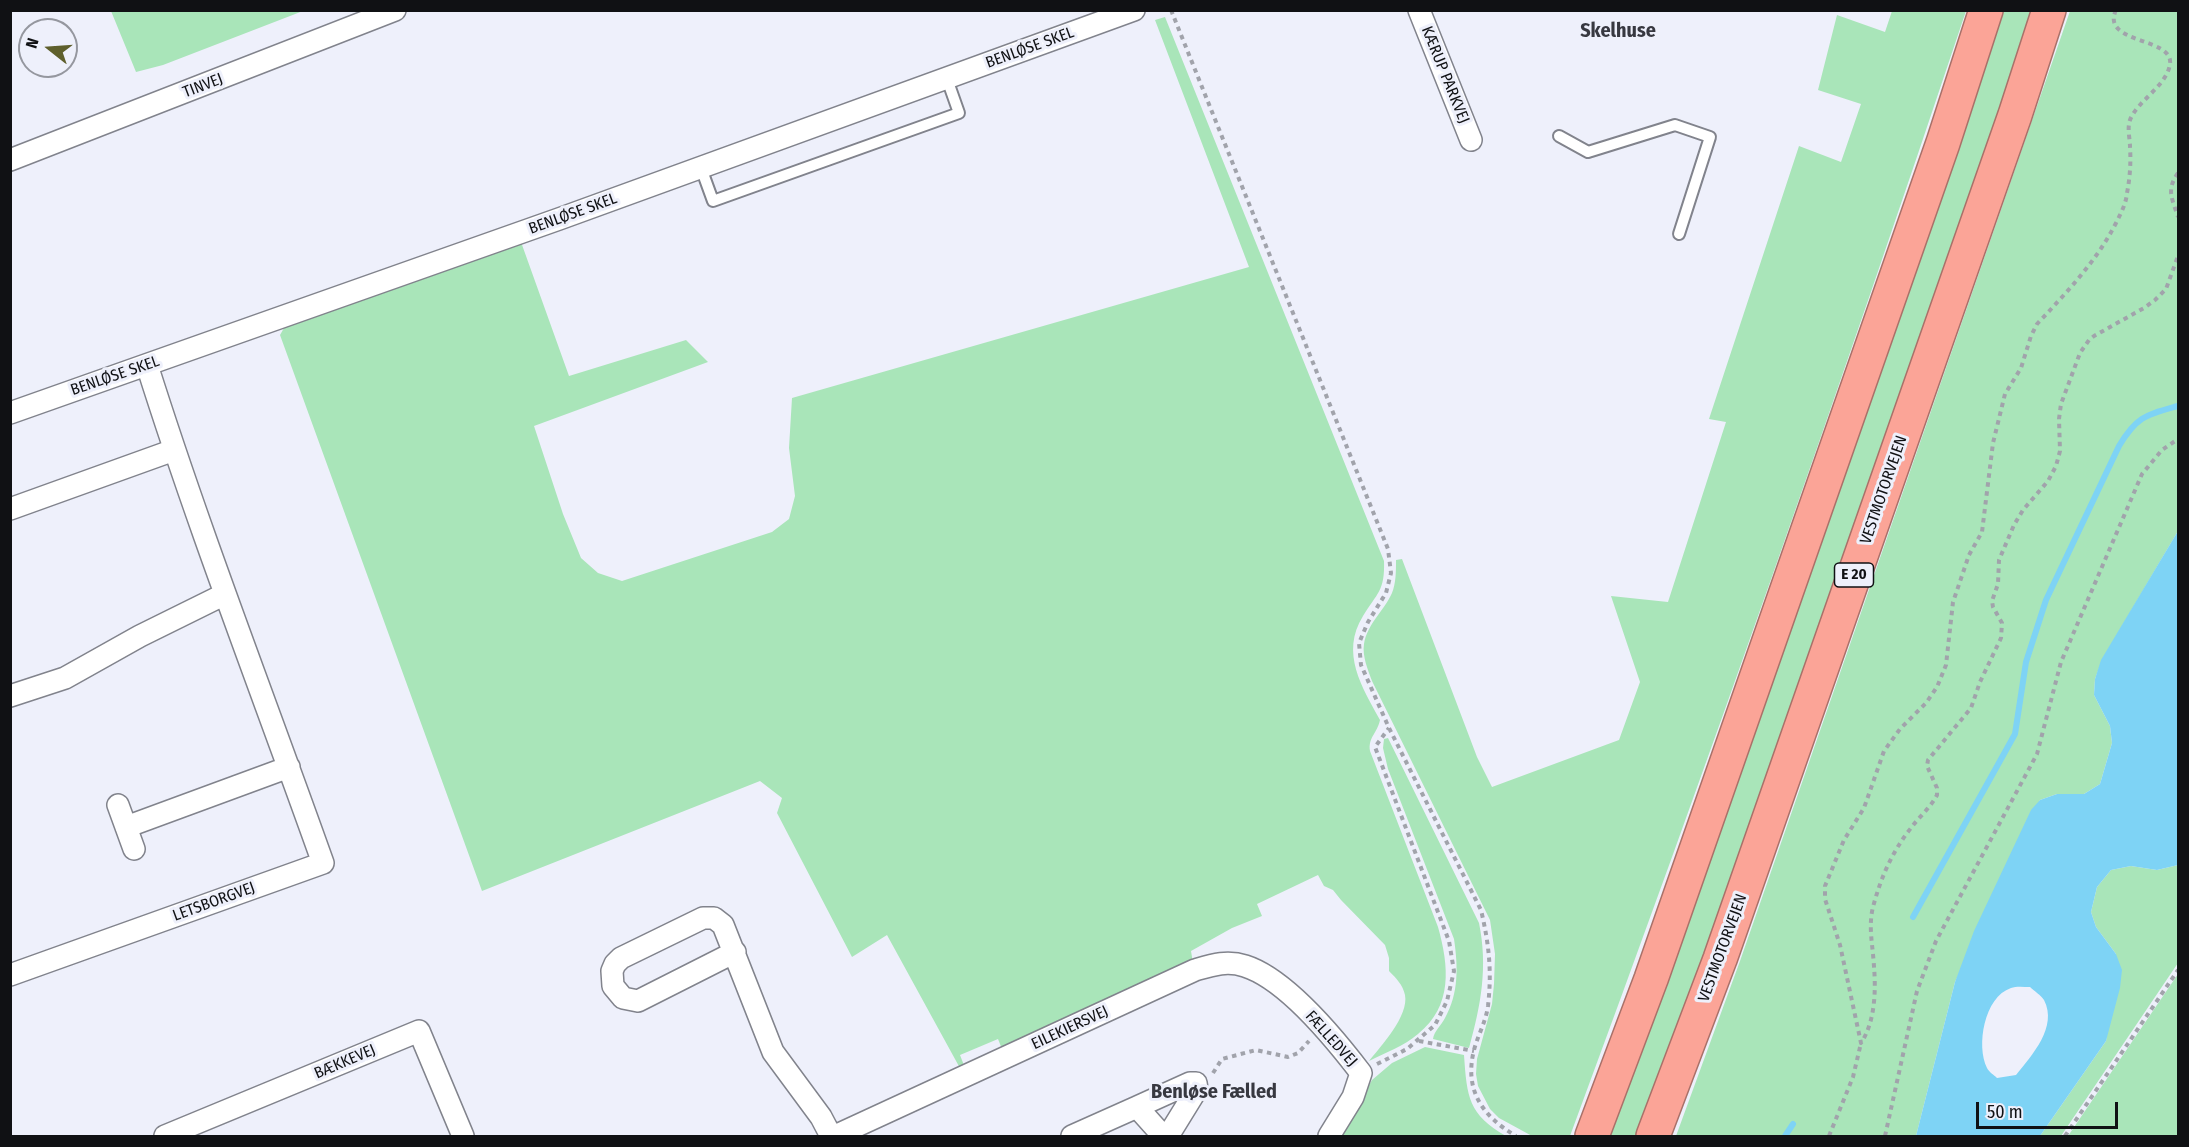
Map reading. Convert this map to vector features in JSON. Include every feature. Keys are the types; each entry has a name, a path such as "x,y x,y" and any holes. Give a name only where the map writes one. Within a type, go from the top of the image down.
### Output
{"highway":[{"path":"1592,1137 1651,979 1943,143 1986,10"},
{"name":"VESTMOTORVEJEN","path":"1653,1137 1720,959 1995,172 2049,10"}],"street":[{"name":"TINVEJ","path":"10,160 395,10"},
{"name":"BENLØSE SKEL","path":"10,413 701,168 1134,10"},
{"name":"KÆRUP PARKVEJ","path":"1419,10 1471,140"},
{"name":"LETSBORGVEJ","path":"10,975 323,862 174,450 147,365"},
{"path":"10,509 174,450"},
{"path":"10,696 65,678 141,636 225,594"},
{"path":"126,827 289,767"},
{"path":"118,805 134,849"},
{"path":"735,952 638,1001 623,998 613,986 612,971 621,958 703,918 714,918 723,925 735,952 772,1052 821,1117 833,1137"},
{"name":"EILEKIERSVEJ","path":"833,1137 1195,970 1218,963 1244,966 1269,977 1301,1005"},
{"name":"FÆLLEDVEJ","path":"1301,1005 1344,1050 1361,1073 1353,1097 1329,1137"},
{"name":"BÆKKEVEJ","path":"165,1137 419,1031 463,1137"},
{"path":"1072,1137 1190,1083 1196,1083 1197,1089 1168,1137"},
{"path":"1137,1107 1163,1137"}],"lane":[{"path":"701,168 713,201 959,114 947,79"},
{"path":"1559,136 1588,152 1676,126 1710,137 1679,234"}],"path":[{"path":"1171,10 1388,549 1391,573 1386,593 1368,622 1359,644 1361,665 1389,728 1481,910 1489,943 1488,997 1474,1052 1471,1079 1476,1098 1486,1113 1501,1128 1516,1137"},
{"path":"1861,1043 1840,945 1825,899 1825,886 1844,840 1864,808 1884,751 1900,729 1926,703 1937,687 1946,665 1953,602 1969,555 1982,532 1994,443 2005,394 2022,368 2031,336 2037,324 2093,262 2125,204 2130,165 2130,118 2151,95 2170,65 2170,58 2165,52 2121,32 2114,25 2116,10"},
{"path":"2178,172 2170,188 2178,217"},
{"path":"1829,1137 1853,1077 1861,1043 1869,1026 1874,997 1874,965 1870,927 1874,904 1887,864 1906,834 1937,795 1937,788 1927,766 1930,755 1963,720 1971,708 1980,682 2001,638 2002,623 1992,601 1998,584 1999,560 2023,510 2048,481 2056,466 2060,451 2059,419 2064,394 2080,353 2089,340 2155,300 2166,289 2178,256"},
{"path":"1885,1137 1917,991 1936,941 2037,754 2061,662 2142,474 2162,450 2178,439"},
{"path":"1361,1073 1419,1041 1435,1025 1447,1001 1454,970 1449,941 1375,747 1389,728"},
{"path":"2065,1137 2178,970"},
{"path":"1196,1083 1212,1075 1222,1059 1250,1051 1294,1056 1322,1027"},
{"path":"1419,1041 1474,1052"}],"green space":[{"path":"111,11 303,11 163,65 136,72"},
{"path":"1892,11 1966,11 1772,575 1570,1136 1532,1136 1499,1118 1490,1109 1478,1086 1477,1059 1492,1004 1494,984 1495,954 1490,920 1372,681 1364,653 1366,637 1392,593 1396,560 1402,559 1477,757 1492,787 1619,740 1640,682 1611,596 1668,602 1726,422 1709,419 1799,146 1841,162 1861,104 1818,90 1837,15 1885,32"},
{"path":"2001,11 2036,11 1642,1136 1606,1136"},
{"path":"2070,11 2178,11 2178,531 2102,660 2095,679 2094,695 2110,726 2112,743 2100,784 2084,794 2057,794 2040,800 1955,982 1916,1136 1676,1136 1740,961"},
{"path":"1165,17 1384,561 1381,586 1356,630 1353,643 1354,656 1356,670 1380,720 1370,742 1370,751 1442,942 1446,971 1443,998 1429,1023 1407,1042 1369,1061 1399,1021 1405,1003 1404,991 1389,971 1389,958 1385,945 1333,890 1324,886 1318,875 1257,904 1262,916 1232,928 1191,951 1193,963 1002,1049 998,1039 960,1055 965,1068 961,1070 887,935 852,957 777,813 782,798 760,781 482,891 280,335 284,328 521,242 569,376 686,340 708,362 534,426 563,514 581,558 598,573 622,581 772,532 789,519 795,496 789,448 792,398 1249,267 1155,20"},
{"path":"1388,738 1479,923 1483,955 1482,986 1469,1048 1433,1039 1453,999 1457,969 1454,939 1388,769 1383,748 1384,739"},
{"path":"2178,865 2178,963 2061,1136 2040,1136 2106,1041 2116,954 2096,927 2091,912 2097,887 2111,870 2131,866 2157,870"},
{"path":"2178,974 2178,1136 2068,1136"},
{"path":"1425,1047 1464,1055 1466,1082 1472,1103 1484,1120 1506,1136 1340,1136 1372,1080 1392,1063"}],"water":[{"path":"2178,531 2178,865 2157,870 2131,866 2111,870 2097,887 2091,912 2096,927 2116,954 2122,970 2120,988 2106,1041 2040,1136 1916,1136 1955,982 1974,931 2031,810 2040,800 2057,794 2084,794 2100,784 2112,743 2110,726 2094,695 2095,679 2101,660","holes":["2015,987 2030,987 2044,1000 2048,1020 2046,1030 2036,1050 2016,1075 1997,1078 1987,1068 1982,1047 1989,1011 1994,1001 2002,993"]}],"waterway":[{"path":"1913,917 2015,734 2026,662 2046,600 2119,446 2131,428 2143,418 2178,406"},
{"path":"1785,1136 1793,1124"}],"district":[{"name":"Skelhuse","path":"1618,31"},
{"name":"Benløse Fælled","path":"1214,1092"}]}
